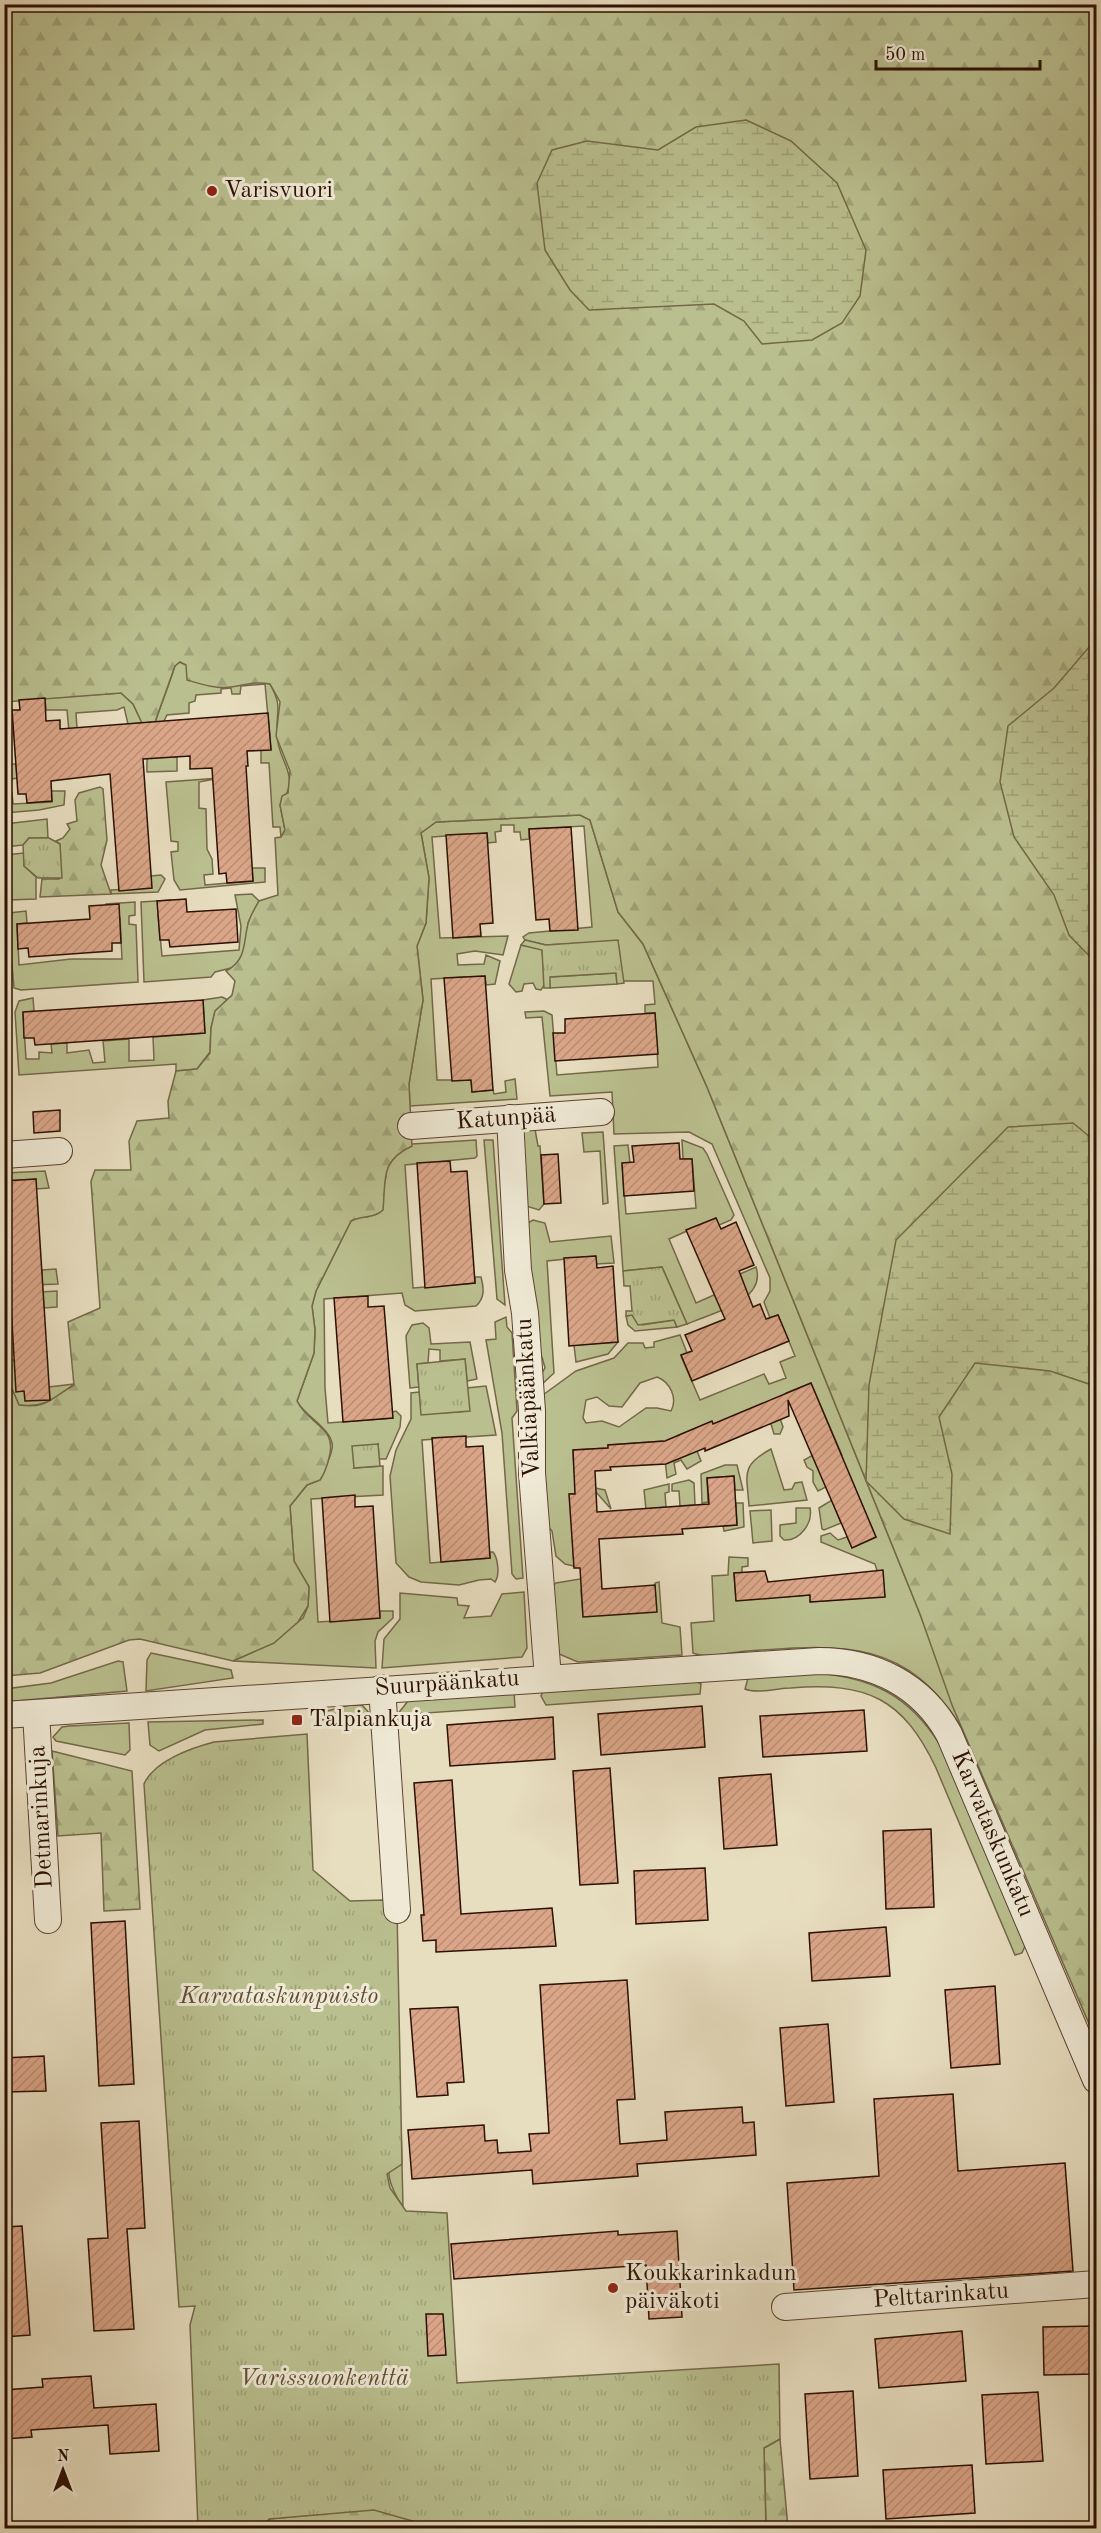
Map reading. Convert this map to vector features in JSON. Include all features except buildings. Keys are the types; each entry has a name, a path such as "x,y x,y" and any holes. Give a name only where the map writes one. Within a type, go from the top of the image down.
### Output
{"street":[{"name":"Katunpää","path":"411,1126 601,1112"},
{"name":"Valkiapäänkatu","path":"510,1119 518,1270 527,1336 532,1473 548,1678"},
{"path":"4,1155 59,1151"},
{"name":"Suurpäänkatu","path":"4,1715 382,1688 819,1661"},
{"name":"Karvataskunkatu","path":"819,1661 853,1663 891,1676 927,1702 939,1716 964,1764 1096,2080"},
{"path":"382,1688 397,1910"},
{"name":"Detmarinkuja","path":"36,1713 48,1920"},
{"name":"Pelttarinkatu","path":"785,2307 1096,2284"}],"green space":[{"path":"5,5 1096,5 1096,2040 952,1705 920,1614 707,1087 643,944 618,912 590,820 580,815 436,822 421,833 429,878 426,923 417,946 423,1000 409,1084 412,1146 394,1158 390,1164 385,1180 383,1210 376,1215 351,1221 316,1291 312,1306 315,1330 314,1353 297,1401 308,1416 326,1432 331,1447 327,1467 320,1480 307,1485 290,1506 294,1561 309,1587 308,1606 298,1622 274,1643 233,1661 140,1639 129,1640 40,1673 5,1676 5,1380 9,1382 19,1405 29,1406 43,1404 74,1385 68,1322 100,1308 91,1181 95,1170 131,1170 129,1141 137,1121 169,1118 168,1101 176,1071 197,1069 210,1053 211,1028 215,1011 232,995 235,981 226,971 238,962 241,956 249,921 259,901 278,895 275,838 281,837 285,830 280,805 282,796 288,793 290,771 276,736 280,702 270,684 255,683 214,687 187,680 186,665 180,662 175,666 155,722 142,723 133,704 121,693 5,702"},
{"path":"746,120 791,141 837,183 866,250 860,296 842,323 812,340 762,344 744,321 714,304 589,310 570,290 545,250 537,183 552,150 587,141 658,150 696,127"},
{"path":"1096,639 1096,963 1069,935 1054,895 1014,837 1000,782 1008,726 1054,688"},
{"path":"180,662 230,687 256,681 270,684 278,704 278,744 289,777 289,785 280,805 285,830 281,837 280,827 273,827 269,763 261,763 261,750 271,749 265,684 241,686 240,694 232,694 231,688 221,689 221,693 196,695 195,701 189,703 189,713 167,715 164,721 167,757 177,757 177,771 147,772 152,731 175,665"},
{"path":"121,693 133,704 142,723 128,724 124,707 117,710 76,713 80,777 73,775 67,710 46,710 45,698"},
{"path":"4,738 7,764 16,764 17,778 5,780"},
{"path":"220,778 199,782 199,808 206,809 207,849 212,859 213,874 204,875 205,885 253,881 252,868 265,868 265,882 180,890 174,880 171,852 178,851 178,842 171,841 166,782"},
{"path":"100,787 103,789 107,840 101,865 111,894 40,897 42,879 59,879 60,844 56,841 63,838 70,829 67,824 77,821 75,800 79,793"},
{"path":"51,791 65,791 64,805 5,813 5,792 12,793 13,804 52,802"},
{"path":"580,815 590,820 618,912 643,944 707,1087 920,1614 963,1730 942,1700 919,1678 895,1663 870,1653 813,1647 712,1655 693,1653 691,1623 714,1621 712,1576 728,1575 729,1557 748,1558 748,1566 742,1567 742,1573 734,1573 736,1600 810,1595 811,1602 885,1596 875,1564 821,1542 821,1536 830,1533 838,1540 847,1537 852,1547 876,1537 845,1465 826,1487 818,1491 813,1482 813,1471 807,1467 804,1460 813,1455 818,1466 842,1455 811,1383 786,1393 791,1404 777,1410 783,1427 780,1434 774,1434 771,1424 713,1424 711,1422 679,1435 697,1451 701,1461 687,1469 681,1460 674,1463 676,1474 667,1478 663,1441 573,1450 574,1472 595,1488 605,1490 611,1509 596,1492 570,1494 574,1566 565,1564 556,1556 552,1531 546,1524 540,1397 576,1371 614,1358 628,1343 643,1343 645,1348 654,1347 654,1342 680,1335 687,1353 681,1356 700,1400 764,1374 769,1384 786,1378 780,1362 795,1356 778,1315 770,1318 764,1302 770,1291 770,1278 712,1144 689,1132 614,1134 612,1092 550,1096 542,1017 526,1018 525,1012 544,1011 552,1015 557,1075 658,1067 655,1013 645,1013 645,1005 655,1004 653,981 622,981 618,941 546,945 525,940 523,937 529,933 592,927 584,826 529,829 529,839 521,840 520,832 514,832 514,825 501,825 501,831 495,832 496,842 488,843 487,833 432,837 440,938 508,936 503,955 475,951 457,954 458,965 484,964 486,955 500,961 495,984 486,985 485,976 431,979 437,1080 471,1080 472,1092 493,1090 494,1094 506,1092 505,1081 515,1079 517,1099 410,1106 409,1084 423,1000 417,946 426,923 429,878 421,833 436,822","holes":["657,1377 662,1379 672,1391 674,1401 671,1411 646,1408 619,1427 602,1421 586,1423 583,1418 586,1400 597,1397 609,1406 622,1407 640,1383"]},
{"path":"47,819 48,838 29,838 23,845 5,847 5,824"},
{"path":"29,838 49,838 60,844 62,878 38,878 24,866 23,845"},
{"path":"24,853 24,866 36,877 36,899 9,900 4,855"},
{"path":"161,875 165,879 158,892 111,894 111,890 151,888 151,876"},
{"path":"252,894 259,901 248,923 246,948 235,967 215,972 211,977 144,982 141,902 170,900 158,914 162,956 239,950 241,926 235,895"},
{"path":"135,902 135,915 129,916 129,924 136,925 138,982 21,990 14,988 9,913 26,911 27,923 17,924 19,965 71,959 122,959 120,918 108,918 106,904"},
{"path":"525,940 546,945 618,940 624,983 617,984 616,973 550,977 550,988 544,988 542,950 521,945"},
{"path":"521,945 542,949 545,984 541,990 536,989 533,983 524,984 522,991 516,992 509,984"},
{"path":"616,973 617,984 550,988 549,977"},
{"path":"222,997 228,1000 215,1012 211,1028 210,1052 197,1069 176,1071 176,1064 19,1075 15,1012 19,1001 33,998 34,1011 23,1013 26,1059 39,1059 39,1052 52,1053 51,1044 67,1043 67,1053 89,1050 93,1063 105,1062 103,1041 129,1039 129,1061 154,1060 153,1037 205,1033 203,1000"},
{"path":"1073,1123 1096,1142 1096,1369 1089,1384 1050,1371 975,1363 939,1417 952,1474 950,1534 904,1519 866,1481 869,1385 896,1240 1008,1127"},
{"path":"525,1129 535,1129 538,1146 540,1146 544,1204 539,1210 526,1206 522,1132"},
{"path":"603,1132 608,1203 603,1204 600,1151 584,1152 582,1133"},
{"path":"476,1140 477,1156 475,1158 405,1165 413,1288 475,1283 475,1277 481,1277 483,1293 476,1306 415,1311 405,1305 402,1293 324,1299 325,1388 328,1423 392,1418 392,1412 396,1411 401,1416 400,1427 386,1459 379,1459 378,1444 354,1468 383,1466 383,1495 311,1499 318,1622 380,1618 380,1611 393,1611 393,1618 378,1632 375,1641 376,1668 233,1661 264,1647 285,1632 303,1618 308,1606 309,1587 294,1561 290,1506 307,1485 320,1480 332,1449 332,1442 325,1430 297,1401 314,1353 315,1330 312,1306 316,1291 351,1221 359,1216 368,1217 386,1177 386,1168 398,1153 412,1144"},
{"path":"484,1140 493,1140 505,1305 497,1299"},
{"path":"682,1140 703,1148 734,1215 731,1220 719,1225 716,1218 669,1239 696,1303 743,1282 740,1274 756,1267 757,1279 753,1289 745,1298 687,1324 662,1267 623,1271 614,1146 628,1145 630,1163 622,1164 626,1214 696,1208 692,1159 683,1159"},
{"path":"45,1171 49,1188 36,1189 36,1179 5,1181 5,1173"},
{"path":"533,1220 545,1223 550,1242 611,1236 614,1263 596,1264 595,1256 547,1261 554,1373 540,1386 537,1381 545,1368 542,1357 537,1355 526,1224"},
{"path":"662,1267 687,1324 677,1327 674,1320 638,1325 632,1315 626,1316 626,1311 632,1311 630,1286 624,1286 623,1271"},
{"path":"56,1269 58,1284 5,1286 42,1282 42,1270"},
{"path":"57,1291 57,1307 44,1308 43,1296 5,1299 5,1294"},
{"path":"4,1313 11,1360 14,1360 24,1391 50,1400 49,1387 74,1384 61,1394 49,1401 42,1404 19,1405 9,1382 5,1380"},
{"path":"632,1315 642,1325 674,1320 677,1327 635,1331 628,1325 626,1316"},
{"path":"506,1317 507,1327 512,1333 517,1411 512,1418 523,1578 516,1579 512,1574 502,1433 486,1340 496,1339 495,1322"},
{"path":"423,1323 429,1328 431,1344 470,1342 477,1379 467,1381 465,1359 440,1361 440,1350 429,1349 428,1363 417,1364 419,1387 410,1388 406,1336 412,1325"},
{"path":"618,1342 608,1354 576,1362 574,1345"},
{"path":"465,1359 470,1411 421,1415 417,1364"},
{"path":"486,1386 496,1435 422,1440 430,1563 490,1558 490,1552 493,1552 498,1567 497,1579 495,1582 491,1579 479,1580 459,1585 421,1582 409,1577 396,1563 390,1476 396,1450 411,1419 411,1393 419,1392 443,1413 469,1411 467,1388"},
{"path":"378,1444 380,1466 354,1468 352,1446"},
{"path":"771,1449 784,1490 792,1489 795,1483 802,1482 807,1500 749,1506 747,1478 750,1466"},
{"path":"725,1465 737,1465 743,1490 735,1490 734,1476 707,1478 708,1502 702,1503 701,1474"},
{"path":"689,1480 694,1483 695,1505 680,1506 679,1491 672,1491 672,1484"},
{"path":"669,1484 669,1492 665,1493 666,1507 646,1509 644,1490"},
{"path":"832,1500 841,1523 824,1530 819,1508"},
{"path":"736,1503 743,1503 744,1527 724,1531 723,1526 737,1525"},
{"path":"796,1508 810,1508 807,1525 795,1538 784,1540 780,1536 780,1525 796,1523"},
{"path":"771,1510 772,1541 753,1543 750,1511"},
{"path":"586,1578 591,1589 581,1590 583,1616 656,1611 655,1583 659,1582 662,1623 680,1627 682,1655 578,1662 559,1654 547,1591 556,1583"},
{"path":"524,1592 527,1648 522,1657 382,1668 384,1639 400,1619 400,1593 457,1598 458,1605 469,1606 464,1618 491,1616 502,1594"},
{"path":"151,1653 231,1670 233,1678 146,1691 147,1660"},
{"path":"118,1661 123,1662 127,1691 5,1702 5,1689 51,1683"},
{"path":"817,1673 856,1679 888,1692 903,1702 928,1728 940,1745 1025,1946 1022,1953 1015,1955 936,1768 910,1725 896,1710 862,1692 841,1688 786,1688 755,1691 745,1689 748,1678"},
{"path":"696,1681 701,1684 700,1694 546,1705 541,1696 543,1691"},
{"path":"514,1692 515,1707 397,1715 408,1701"},
{"path":"350,1705 362,1705 372,1716 321,1720 319,1713"},
{"path":"263,1720 263,1724 205,1730 159,1751 150,1745 148,1722"},
{"path":"129,1723 130,1750 125,1755 56,1741 53,1737 62,1727"},
{"path":"307,1734 313,1870 350,1901 384,1900 397,1910 402,2164 387,2174 390,2188 406,2211 447,2213 457,2383 779,2364 780,2439 764,2448 766,2528 437,2528 374,2510 269,2519 263,2528 198,2528 190,2325 195,2306 179,2307 144,1784 164,1762 184,1752 214,1742"},
{"path":"52,1751 132,1771 140,1909 104,1911 101,1833 58,1836"},
{"path":"401,2123 403,2207 389,2175 390,2157"},
{"path":"780,2439 788,2528 766,2528 764,2448"},
{"path":"374,2509 437,2528 263,2528 269,2519"}],"place":[{"name":"Varisvuori","path":"212,191"},
{"name":"Talpiankuja","path":"297,1720"},
{"name":"Koukkarinkadun päiväkoti","path":"613,2288"}],"park label":[{"name":"Karvataskunpuisto","path":"279,1997"},
{"name":"Varissuonkenttä","path":"324,2379"}]}
